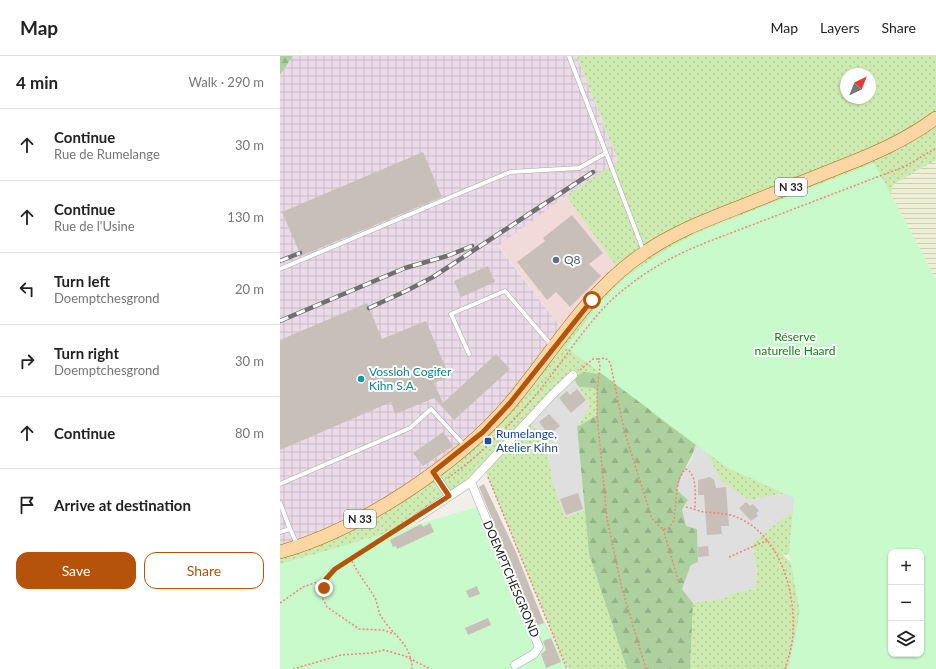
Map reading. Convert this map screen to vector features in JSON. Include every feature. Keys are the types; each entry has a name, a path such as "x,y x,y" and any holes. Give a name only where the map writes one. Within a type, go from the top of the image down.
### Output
{"main road":[{"name":"N 33","path":"280,552 298,547 352,523 400,496 466,446 483,432 510,403 592,300 621,270 644,253 698,223 879,152 913,134 936,118"}],"street":[{"path":"417,518 470,482 552,395 573,375"},
{"path":"433,472 449,496"},
{"name":"DOEMPTCHESGROND","path":"470,482 540,647 534,654 515,665"}],"lane":[{"path":"569,56 644,253"},
{"path":"280,269 510,172 579,168 606,153"},
{"path":"469,354 451,314 505,291 553,348"},
{"path":"280,484 410,428 431,409 466,446"},
{"path":"280,503 298,547"},
{"path":"280,532 290,529"}],"path":[{"path":"441,483 469,463 493,442 522,412 588,327 610,302 655,265 697,246 906,166 936,148"},
{"path":"573,375 593,359 605,358 611,366 624,430 640,485 652,519 663,530 678,583"},
{"path":"598,359 600,366 596,391 597,415 607,518 621,585 646,669"},
{"path":"484,468 567,669"},
{"path":"663,530 668,529 674,520 679,479 685,469 690,471 694,476 695,509"},
{"path":"686,507 702,512 734,516 762,533 768,540 785,575 793,612 791,648 785,669"},
{"path":"280,603 303,587 326,579 335,569 417,518"},
{"path":"730,557 768,540"},
{"path":"351,559 355,568 376,600 381,617 394,634 409,649 412,659 412,669"},
{"path":"326,579 322,597 327,607 359,629 383,630 394,634"},
{"path":"293,669 341,655 384,650 412,659 430,669"}],"shaded area":[{"path":"293,56 577,56 618,162 566,196 498,246 565,333 510,403 399,496 280,552 280,75"},
{"path":"566,196 621,271 565,333 498,245"},
{"path":"573,375 590,405 577,427 585,510 565,517 553,484 547,449 551,443 528,420"},
{"path":"703,443 710,455 749,500 792,492 799,506 752,543 757,569 755,589 733,593 725,598 693,603 682,589 691,565 686,526 677,490 679,479 691,460 696,445"}],"green space":[{"path":"280,56 293,56 280,75"},
{"path":"577,56 936,56 936,160 894,184 792,492 749,500 721,481 703,443 696,445 653,413 644,398 599,374 584,373 576,376 575,381 573,376 528,420 551,443 547,450 553,484 565,517 585,510 589,554 627,669 567,669 484,468 417,518 355,555 411,669 280,669 280,552 352,523 483,432 620,271 566,196 618,161"},
{"path":"936,160 936,279 891,195 893,184"},
{"name":"Réserve naturelle Haard","path":"874,163 936,279 936,669 788,669 800,612 789,553 794,498 726,467 566,347 598,305 626,277 672,246 701,231"},
{"path":"605,366 644,398 653,413 696,445 678,484 677,490 688,500 682,509 686,526 697,529 698,562 691,565 682,589 693,603 690,669 627,669 589,554 577,427 597,415 597,391 593,388 579,387 575,381 576,376 584,372 599,374"},
{"path":"579,387 593,388 597,391 597,415 577,427 590,405"},
{"path":"484,505 569,669 280,669 280,564"},
{"path":"795,509 793,562 789,554 783,555 888,651 888,657 924,657 936,669 690,669 693,603 725,598 733,593 755,589 757,569 752,543"}],"building":[{"path":"423,152 442,197 301,256 282,212"},
{"path":"572,215 603,253 589,264 601,276 570,307 556,292 547,300 517,262 545,241 543,238"},
{"path":"488,266 495,282 461,297 454,281"},
{"name":"Vossloh Cogifer Kihn S.A.","path":"367,303 382,339 426,321 449,376 434,383 443,403 496,354 510,369 454,420 434,398 395,414 391,402 280,450 280,340"},
{"path":"577,389 586,400 571,413 559,398 567,391 570,395"},
{"path":"549,414 560,426 549,435 539,422"},
{"path":"443,432 453,446 423,466 413,453"},
{"path":"710,477 714,480 716,488 726,487 729,526 721,526 722,534 707,535 704,495 698,495 698,480"},
{"path":"484,484 516,552 544,623 536,626 479,487"},
{"path":"578,493 583,509 566,515 560,499"},
{"path":"746,502 750,506 753,504 759,511 756,513 758,516 751,521 739,508"},
{"path":"430,523 434,532 397,549 396,546 393,547 390,540 421,524 423,527"},
{"path":"708,546 709,556 698,557 698,547"},
{"path":"477,586 480,594 469,598 466,591"},
{"path":"488,618 491,625 468,635 465,628"},
{"path":"551,638 561,662 546,668 541,654 546,650 543,641"}],"railway":[{"path":"369,308 433,277 593,172"},
{"path":"280,321 405,268 447,256 472,246"},
{"path":"280,261 300,253"}],"place":[{"name":"Q8","path":"556,260"},
{"name":"Vossloh Cogifer Kihn S.A.","path":"361,379"},
{"name":"Rumelange, Atelier Kihn","path":"488,441"}],"route":[{"path":"324,588 326,579 335,569 355,555 417,518 449,496 433,472 483,432 510,403 592,300"}]}
